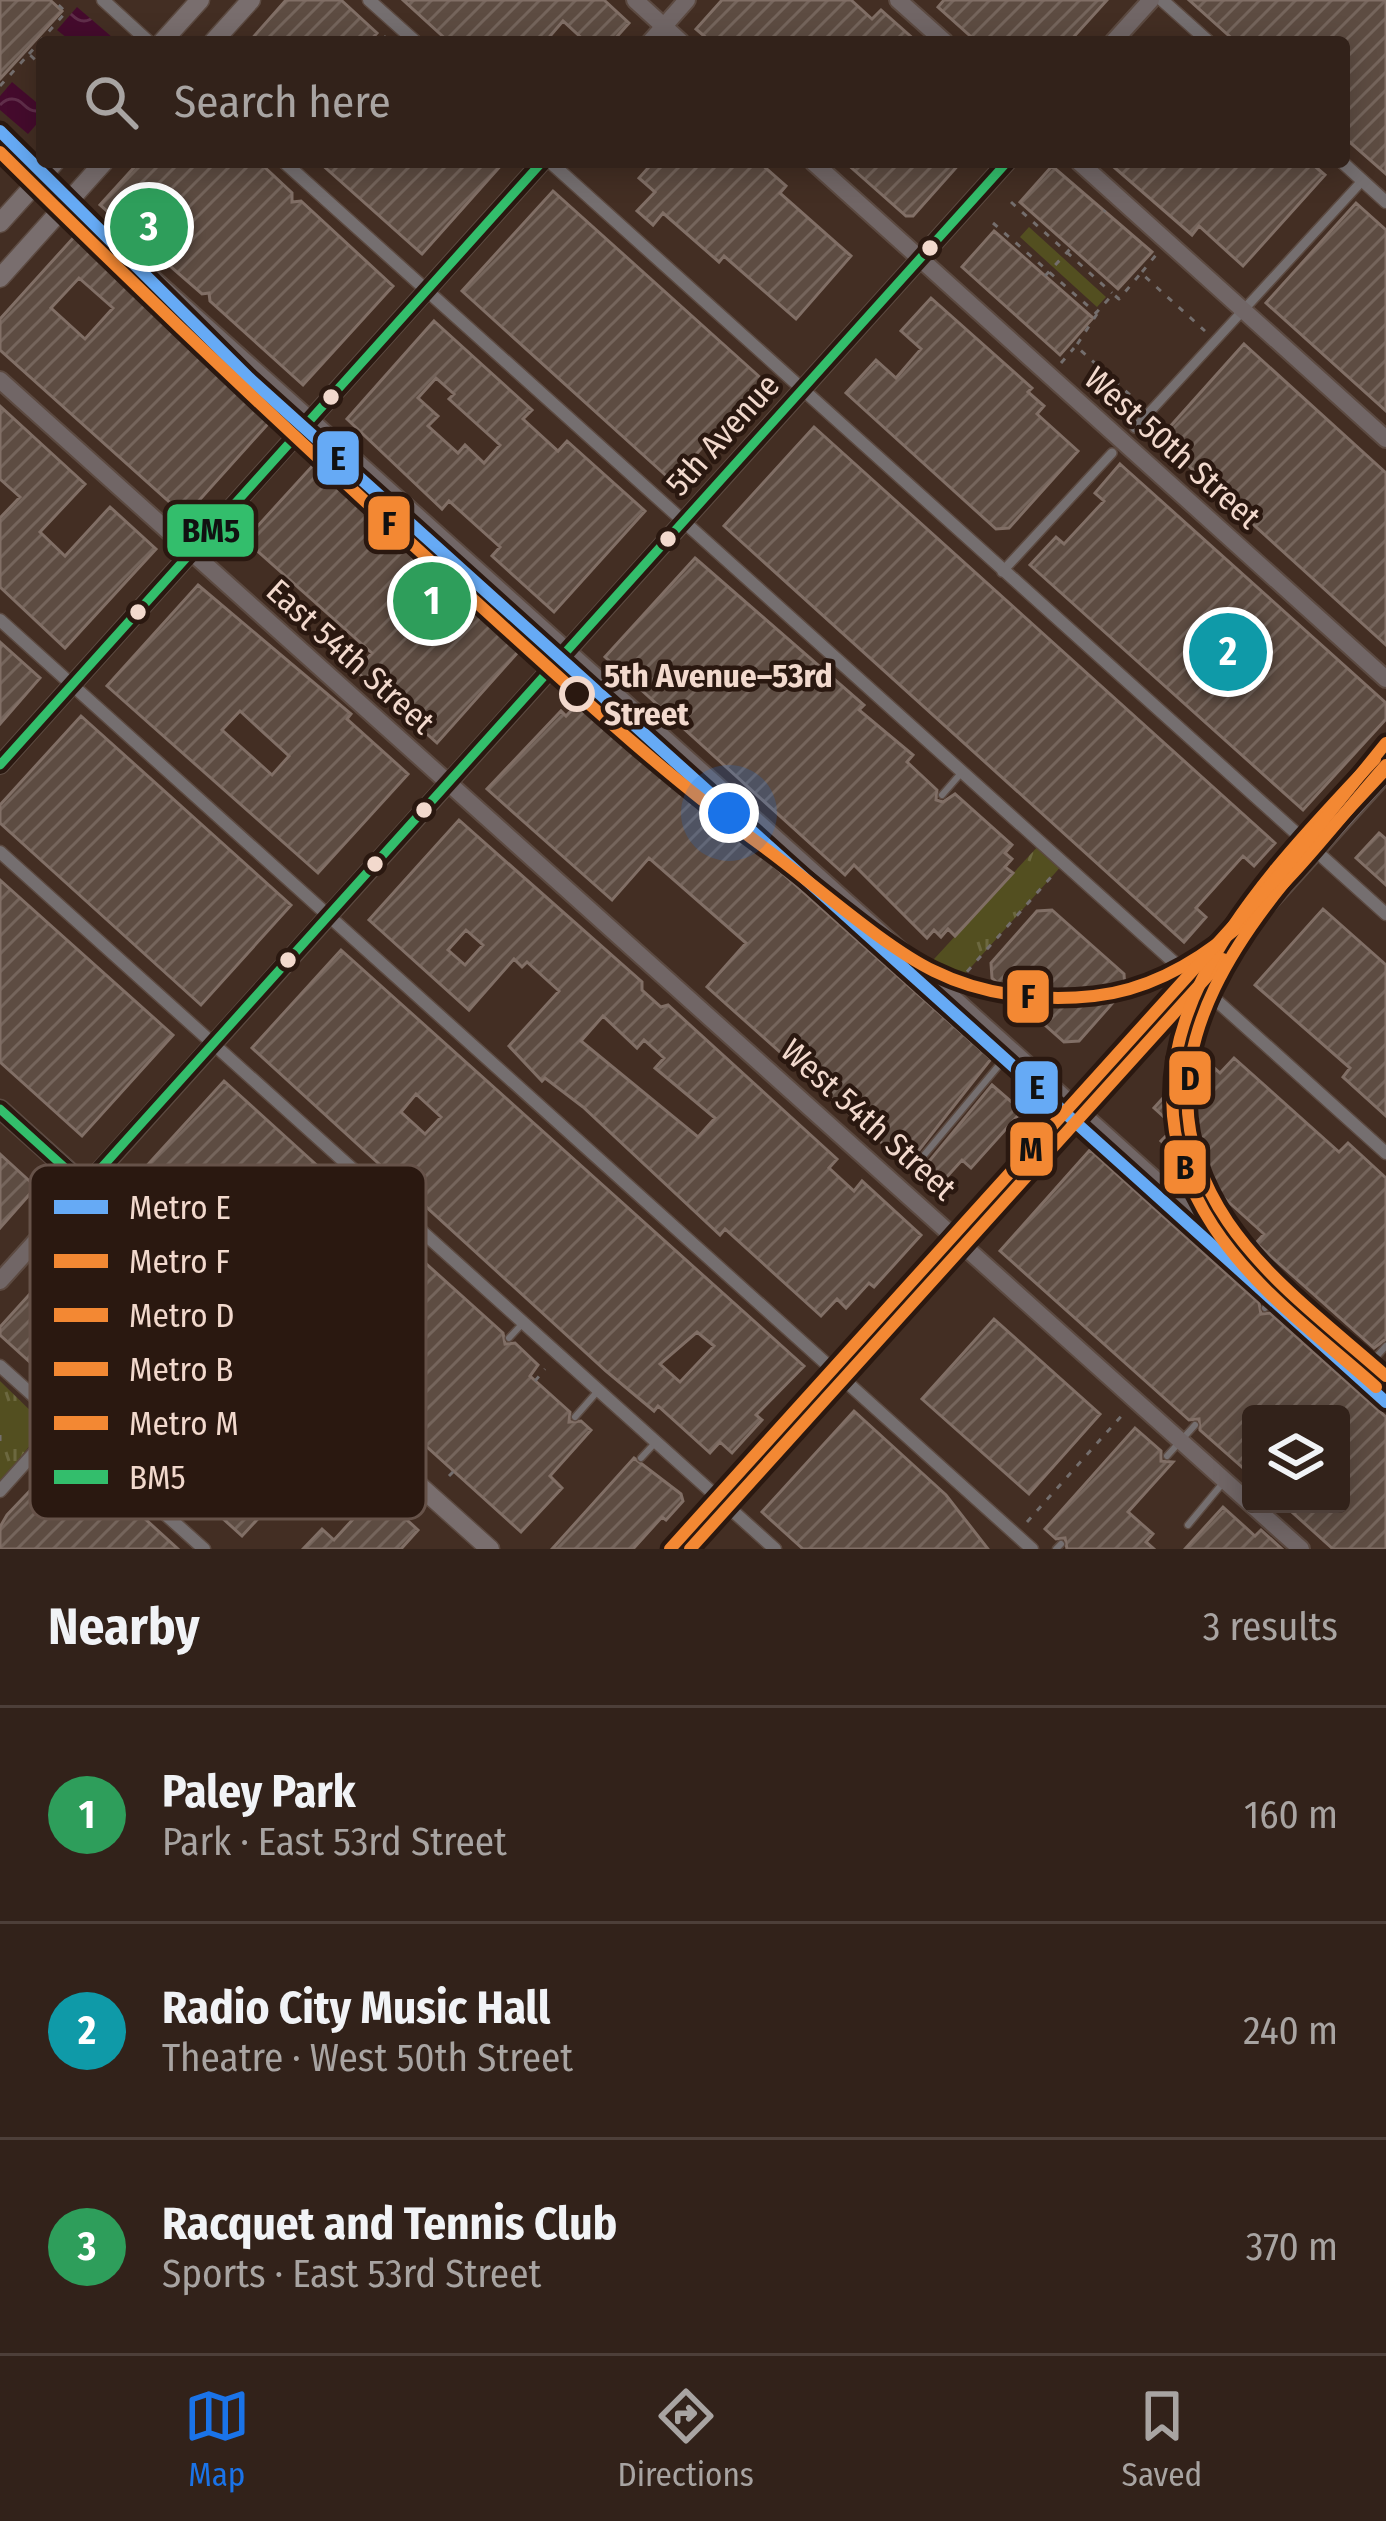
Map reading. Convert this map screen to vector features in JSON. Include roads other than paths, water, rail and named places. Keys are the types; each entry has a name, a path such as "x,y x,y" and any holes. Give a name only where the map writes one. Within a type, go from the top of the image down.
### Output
{"main road":[{"path":"167,36 200,0"},
{"path":"218,36 251,0"},
{"path":"635,0 675,36"},
{"path":"655,36 687,0"},
{"path":"898,0 938,36"},
{"path":"1118,36 1150,0"},
{"path":"0,141 36,163"},
{"path":"0,278 99,168"},
{"path":"0,766 540,168"},
{"name":"West 50th Street","path":"820,168 1386,679"},
{"name":"5th Avenue","path":"104,1165 1002,168"},
{"path":"1086,168 1386,440"},
{"path":"0,223 48,170 68,202 734,791 1011,1052 1386,1387"},
{"name":"East 54th Street","path":"0,380 449,783"},
{"path":"687,1549 1386,773"},
{"name":"West 54th Street","path":"449,783 1300,1549"},
{"path":"0,1109 62,1165"},
{"name":"5th Avenue","path":"0,1281 30,1247"},
{"path":"426,1492 490,1549"}],"street":[{"path":"103,0 142,36"},
{"path":"369,0 409,36"},
{"path":"1162,0 1202,36"},
{"path":"291,168 1386,1153"},
{"path":"553,168 1386,914"},
{"path":"1348,168 1386,202"},
{"path":"1136,428 1362,181"},
{"path":"1002,572 1112,453"},
{"path":"0,620 1032,1549"},
{"path":"0,852 349,1165"},
{"path":"426,1235 775,1549"},
{"path":"0,1366 30,1393"},
{"path":"0,1491 30,1458"},
{"path":"170,1519 204,1549"}],"lane":[{"path":"942,795 962,772"},
{"path":"920,1160 1011,1052"},
{"path":"1265,1308 1280,1291"},
{"path":"509,1338 523,1323"},
{"path":"1366,1368 1386,1346"},
{"path":"575,1417 599,1390"},
{"path":"1167,1456 1195,1425"},
{"path":"641,1458 656,1442"},
{"path":"1188,1525 1224,1481"}],"water":[{"path":"77,7 111,36 64,36 57,30"},
{"path":"12,82 36,102 36,125 28,134 0,110 0,96"}],"metro line":[{"name":"E","path":"0,131 36,167"},
{"name":"F","path":"0,152 294,435 617,729 871,931 952,979 1012,995 1074,998 1140,986 1183,967 1258,909 1386,765"},
{"name":"E","path":"37,168 249,378 1386,1402"},
{"name":"M","path":"670,1549 1280,874 1386,743"},
{"name":"B","path":"1375,759 1284,859 1206,971 1182,1031 1172,1094 1181,1159 1213,1226 1268,1292 1376,1387"},
{"name":"D","path":"1386,769 1298,866 1256,919 1221,975 1197,1034 1187,1095 1196,1158 1228,1222 1282,1284 1386,1376"},
{"name":"F","path":"690,1549 1223,959"}],"place":[{"name":"Racquet and Tennis Club","path":"149,227"},
{"name":"Paley Park","path":"432,601"},
{"name":"Radio City Music Hall","path":"1228,652"},
{"name":"5th Avenue–53rd Street","path":"577,694"}]}
